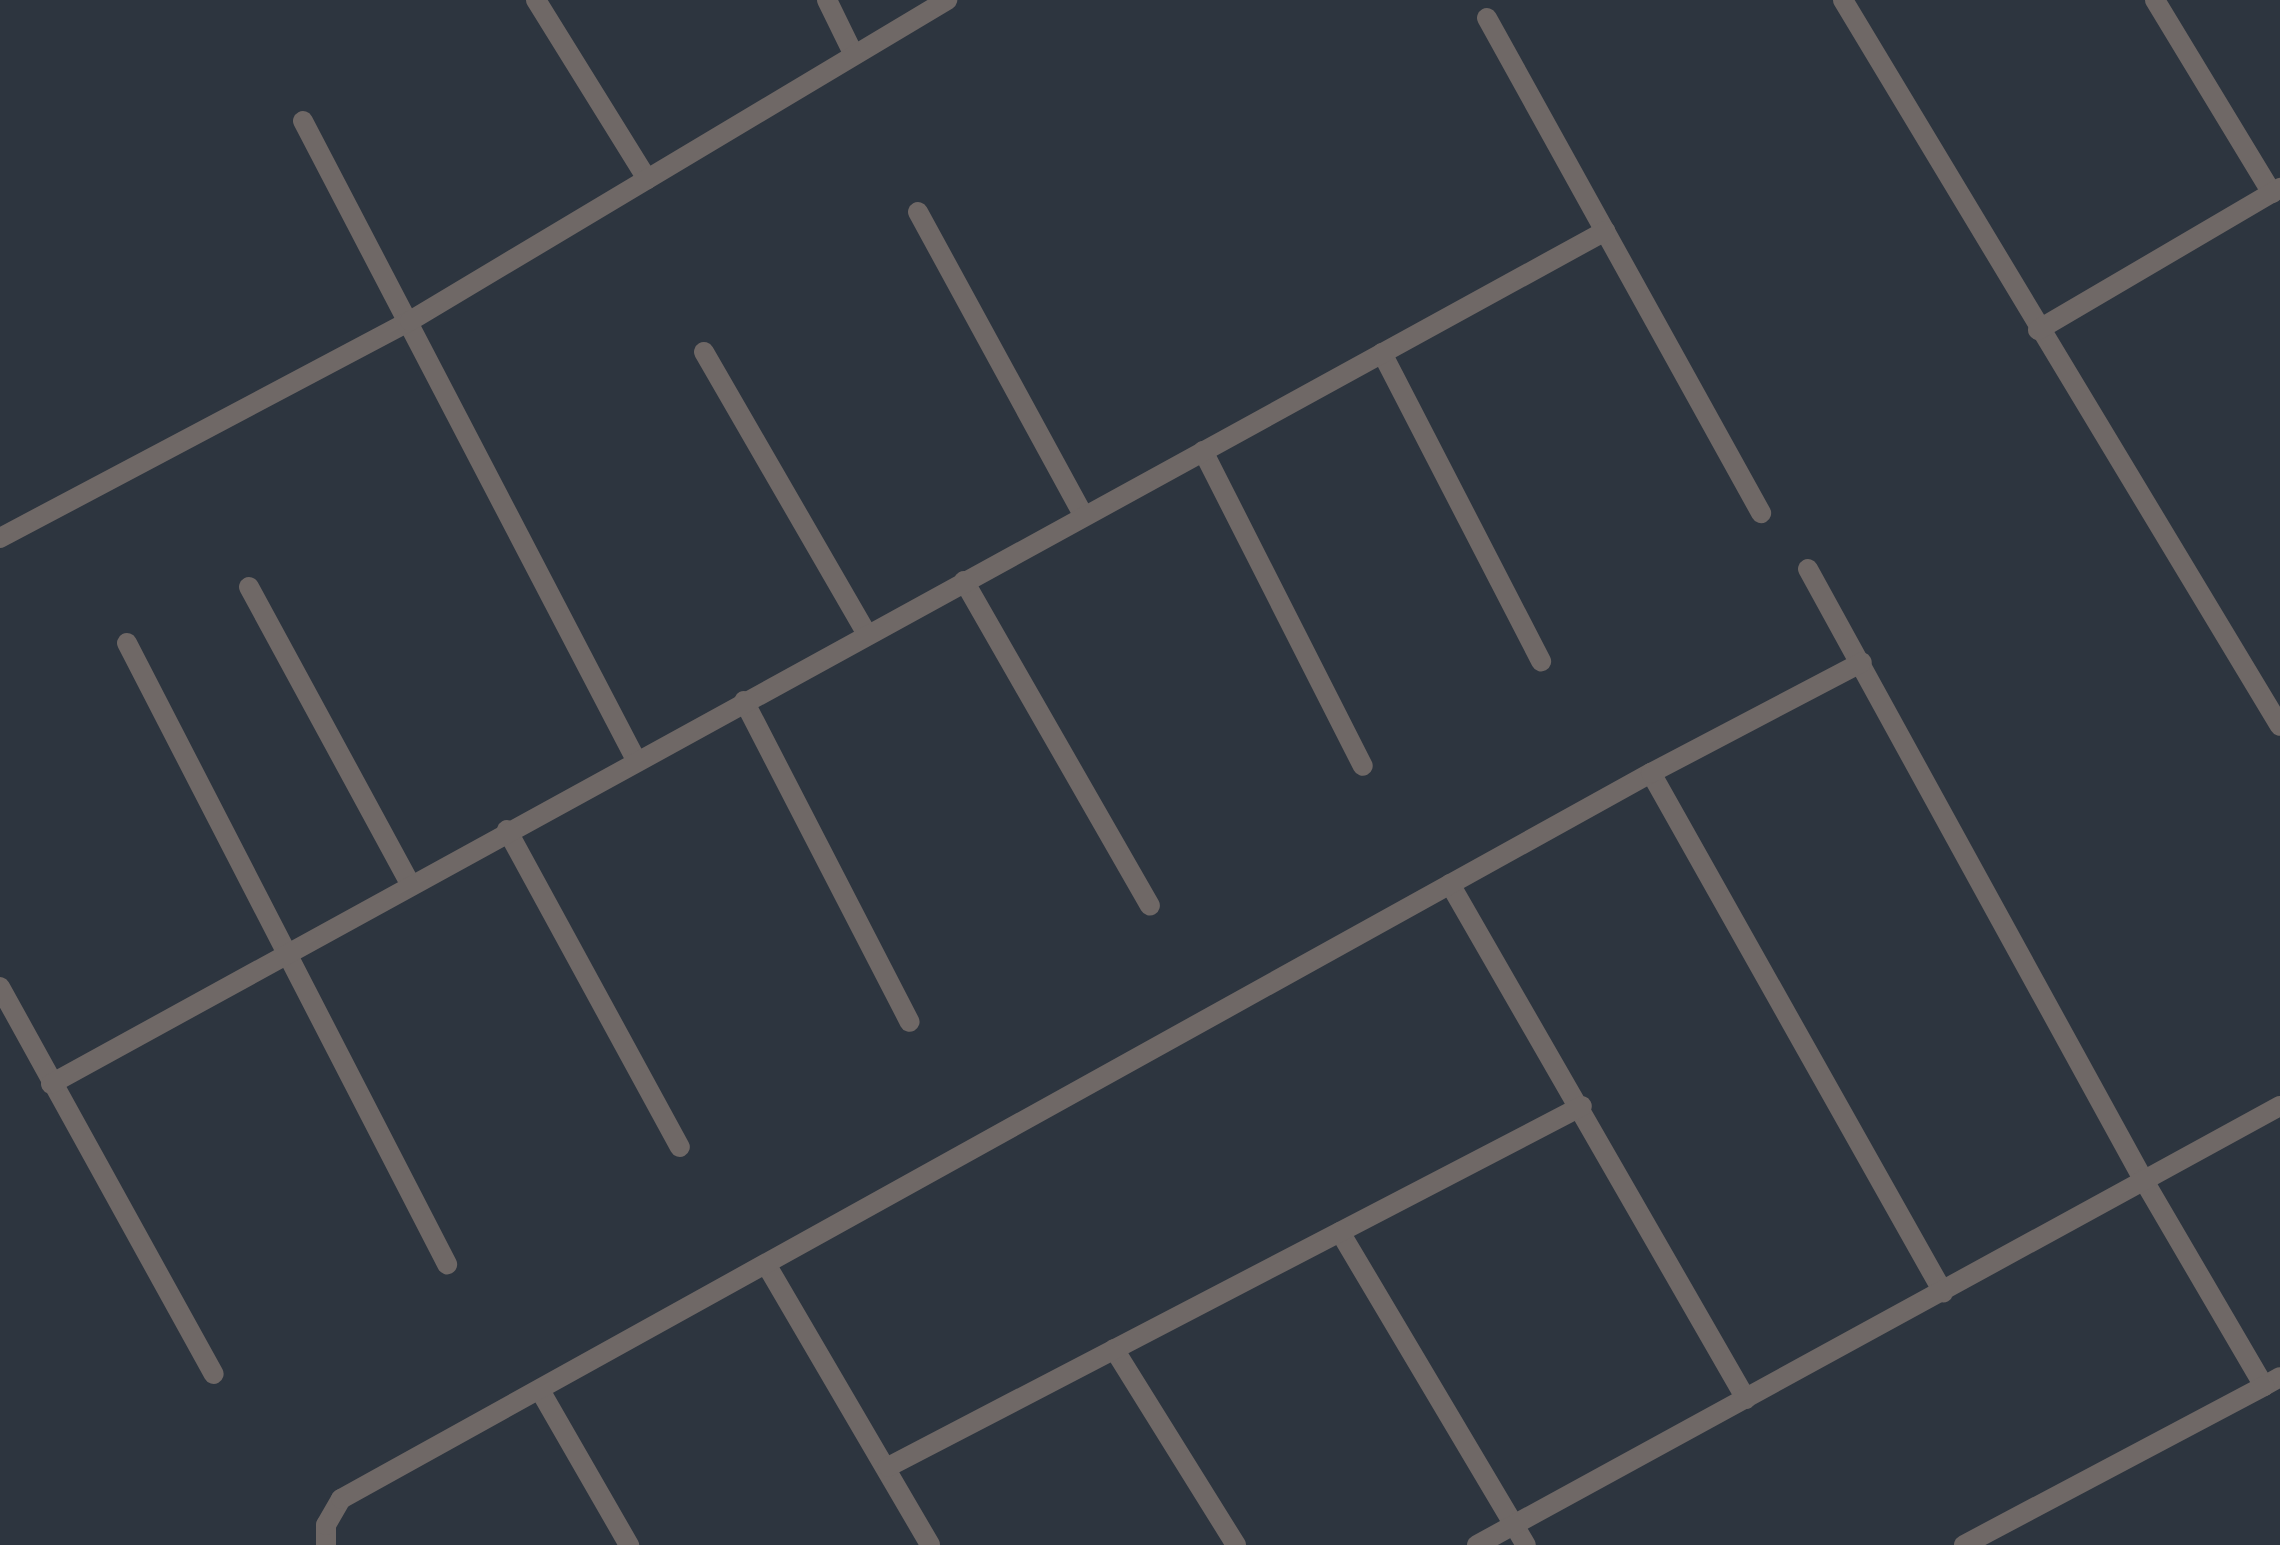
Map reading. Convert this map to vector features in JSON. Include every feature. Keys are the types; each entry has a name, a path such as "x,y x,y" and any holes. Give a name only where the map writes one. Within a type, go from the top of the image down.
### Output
{"street":[{"path":"536,0 647,179"},
{"path":"827,0 854,55"},
{"path":"0,538 410,321 947,0"},
{"path":"1843,0 2038,330 2280,726"},
{"path":"2038,330 2276,191 2155,0"},
{"path":"1487,18 1761,513"},
{"path":"303,121 410,321 636,760"},
{"path":"918,212 1084,516"},
{"path":"51,1084 287,950 1605,231"},
{"path":"704,352 867,634"},
{"path":"1382,353 1541,661"},
{"path":"1203,451 1363,766"},
{"path":"1808,569 1862,662 2143,1179 2272,1382 1964,1545"},
{"path":"964,581 1150,906"},
{"path":"249,587 410,883"},
{"path":"127,643 447,1264"},
{"path":"326,1545 326,1525 341,1499 541,1392 1651,773 1862,662"},
{"path":"744,701 910,1022"},
{"path":"1651,773 1943,1292"},
{"path":"507,830 680,1147"},
{"path":"1450,884 1582,1106 1746,1399"},
{"path":"0,987 214,1374"},
{"path":"888,1467 1582,1106"},
{"path":"1477,1545 2280,1106"},
{"path":"1340,1232 1526,1545"},
{"path":"766,1264 888,1467 930,1545"},
{"path":"1114,1349 1236,1545"},
{"path":"541,1392 629,1545"}]}
